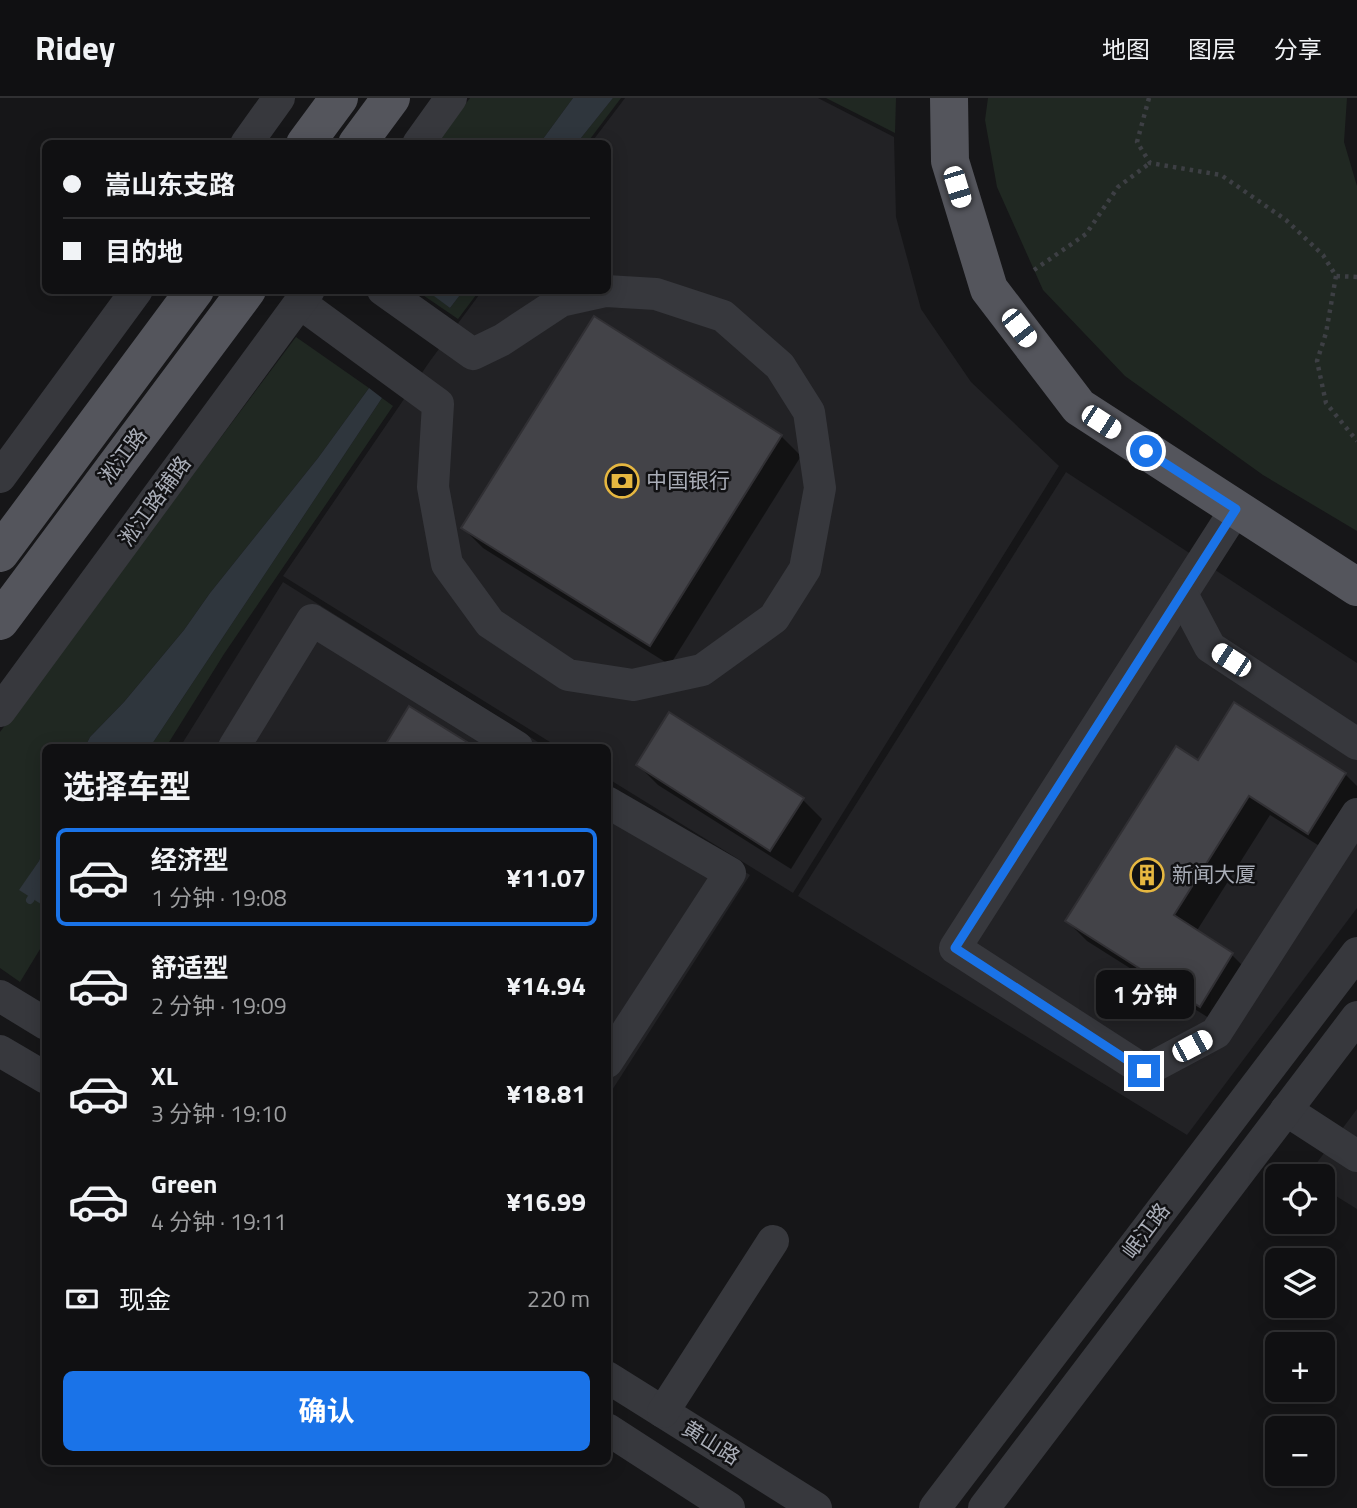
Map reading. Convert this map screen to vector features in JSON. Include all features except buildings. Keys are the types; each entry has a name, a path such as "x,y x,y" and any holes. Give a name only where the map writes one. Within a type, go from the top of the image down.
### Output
{"main road":[{"path":"308,140 338,98"},
{"path":"360,140 391,98"},
{"path":"949,98 950,161 989,289 1079,407 1357,587"},
{"name":"淞江路","path":"0,553 192,294"},
{"name":"淞江路","path":"0,621 244,294"}],"street":[{"path":"249,140 279,98"},
{"path":"421,140 451,98"},
{"path":"305,297 438,404 433,487 447,565 490,623 568,675 633,685 702,670 774,618 805,569 820,488 809,412 780,366 723,316 656,294 611,291"},
{"path":"0,477 134,294"},
{"path":"389,294 473,354 502,340 561,301 592,294"},
{"name":"淞江路辅路","path":"0,711 305,297"},
{"path":"1236,509 955,948 1144,1071 1216,1033 1357,814"},
{"path":"1182,594 1210,647 1357,744"},
{"path":"235,744 312,620 512,744"},
{"path":"611,804 730,873 611,1056"},
{"name":"岷江路","path":"935,1508 1357,953"},
{"path":"0,996 42,1022"},
{"name":"岷江路","path":"984,1508 1357,1017"},
{"path":"0,1051 42,1076"},
{"path":"1286,1110 1357,1156"},
{"path":"663,1412 773,1241"},
{"name":"黄山路","path":"611,1380 816,1508"},
{"path":"611,1432 729,1508"}],"path":[{"path":"1149,98 1137,142 1150,163"},
{"path":"1034,270 1086,234 1118,187 1150,163 1221,175 1286,220 1323,255 1336,276 1326,334 1317,361 1326,403 1357,441"},
{"path":"1336,276 1357,277"}],"shaded area":[{"path":"470,98 573,98 542,140 439,140"},
{"path":"573,98 613,98 579,140 542,140"},
{"path":"613,98 621,98 589,140 579,140"},
{"path":"625,98 818,98 894,137 896,217 921,309 971,382 1059,466 793,893 611,780 611,744 553,744 283,576 430,361 480,294 611,294 611,140 593,140"},
{"path":"826,98 896,98 895,133"},
{"path":"988,98 1347,98 1344,142 1357,186 1357,531 1263,475 1125,376 1043,290 997,187 985,120"},
{"path":"421,294 432,294 450,308 461,294 477,294 458,319"},
{"path":"431,294 461,294 450,308"},
{"path":"296,337 369,388 184,630 86,744 42,744 42,852 20,890 42,904 42,946 20,982 0,968 0,732"},
{"path":"369,388 382,398 152,744 86,744 184,630 210,593 318,458"},
{"path":"382,398 393,406 224,654 168,744 152,744"},
{"path":"1066,472 1357,663 1357,908 1187,1135 798,896"},
{"path":"283,582 541,744 182,744"},
{"path":"611,788 750,875 611,1092"},
{"path":"42,852 42,905 19,890"},
{"path":"1357,1109 1357,1209 1335,1195 1335,1164 1316,1164"}],"waterway":[{"path":"30,900 42,880"}],"place":[{"name":"中国银行","path":"622,481"},
{"name":"新闻大厦","path":"1147,875"}],"route":[{"path":"1144,1071 955,948 1236,509 1146,451"}]}
